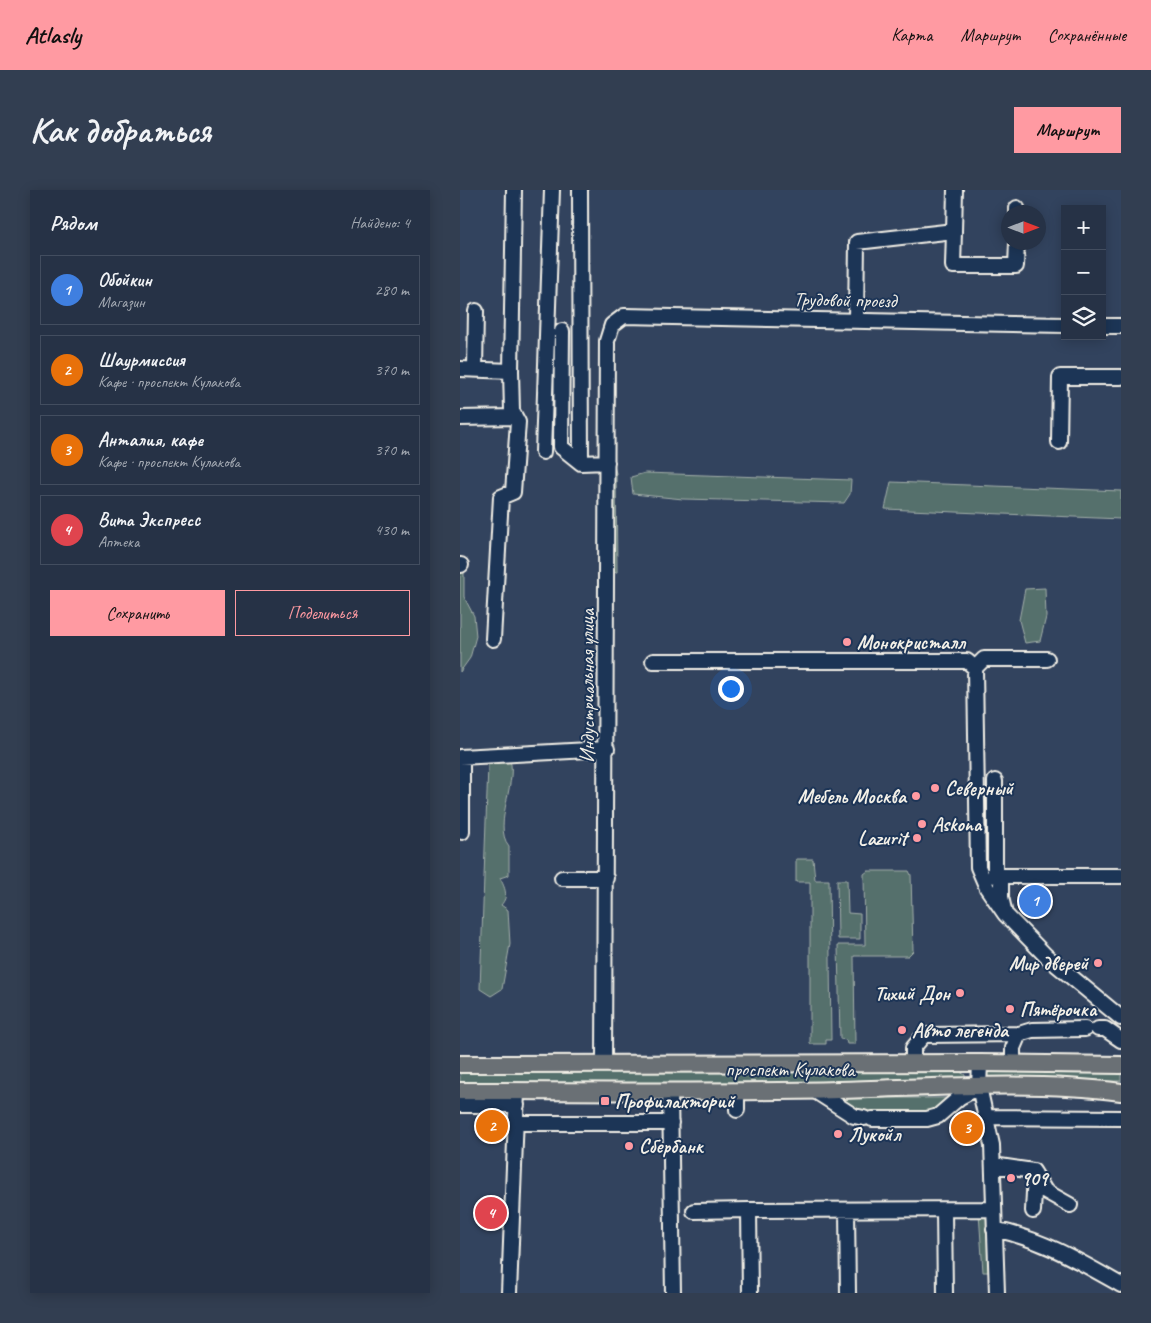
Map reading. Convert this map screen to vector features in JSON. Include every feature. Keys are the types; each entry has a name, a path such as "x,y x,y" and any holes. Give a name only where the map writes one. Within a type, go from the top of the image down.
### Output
{"main road":[{"name":"проспект Кулакова","path":"460,1064 980,1063 1121,1065"},
{"name":"проспект Кулакова","path":"460,1091 517,1098 670,1091 815,1091 980,1087 1096,1089 1121,1092"}],"street":[{"path":"493,639 501,497 513,492 518,422 512,411 511,371 514,190"},
{"path":"543,452 552,190"},
{"path":"580,190 581,463"},
{"path":"955,190 952,266 1016,266 1017,250"},
{"path":"856,320 857,242 954,231"},
{"path":"475,369 476,311"},
{"name":"Трудовой проезд","path":"624,316 1061,325"},
{"name":"Индустриальная улица","path":"604,1064 607,749 607,341 612,325 624,316"},
{"path":"1106,326 1121,326"},
{"path":"562,331 561,447 581,463 607,462"},
{"path":"460,369 511,371"},
{"path":"1059,442 1060,378 1121,378"},
{"path":"460,418 515,417"},
{"path":"975,668 984,659 1047,659"},
{"path":"654,660 967,660 975,668 977,852 981,876 1005,914 1046,956 1121,1018"},
{"path":"461,828 461,757 607,749"},
{"path":"995,781 998,876 1005,914"},
{"path":"981,876 1121,876"},
{"path":"562,878 606,878"},
{"path":"913,1064 913,1048 924,1035 1019,1034 1032,1030 1105,1029 1121,1040"},
{"path":"1012,1064 1013,1048 1019,1034"},
{"path":"980,1063 980,1087 987,1117 993,1165 997,1293"},
{"path":"815,1091 854,1116 868,1119 927,1119 938,1116 960,1097 980,1087"},
{"path":"670,1091 673,1293"},
{"path":"736,1091 736,1110"},
{"path":"460,1105 517,1098 509,1293"},
{"path":"987,1117 1121,1118"},
{"path":"516,1123 671,1123"},
{"path":"993,1165 1033,1170 1045,1191 1070,1205"},
{"path":"1033,1211 1035,1174"},
{"path":"749,1210 750,1293"},
{"path":"847,1210 848,1293"},
{"path":"944,1210 945,1293"},
{"path":"694,1211 993,1210"},
{"path":"994,1229 1024,1236 1064,1253 1121,1285"}],"green space":[{"path":"614,466 616,473 617,572 612,573 610,469"},
{"path":"645,473 851,480 850,494 844,503 683,499 633,494 631,477"},
{"path":"891,482 1121,491 1121,519 885,509"},
{"path":"460,573 464,573 464,597 474,616 476,636 470,658 460,672"},
{"path":"1045,588 1046,617 1040,641 1025,643 1019,620 1025,589"},
{"path":"498,756 508,756 511,765 503,826 504,837 509,846 509,875 500,878 505,892 505,898 501,905 508,910 510,944 502,989 491,996 480,989 488,765"},
{"path":"796,859 813,859 815,880 829,880 831,1040 826,1040 826,1044 810,1044 810,882 796,882"},
{"path":"868,871 909,871 911,875 913,951 908,956 854,956 855,1044 847,1044 846,1040 840,1039 838,945 865,945 864,874"},
{"path":"837,880 847,880 848,913 860,914 860,939 838,939"},
{"path":"990,1071 1121,1072 1121,1081 990,1082 987,1079 987,1074"},
{"path":"460,1072 960,1072 965,1075 965,1081 961,1084 460,1085"},
{"path":"842,1098 947,1098 935,1110 927,1112 882,1114 860,1110"},
{"path":"979,1213 989,1213 992,1272 983,1272"}],"place":[{"name":"Монокристалл","path":"847,642"},
{"name":"Северный","path":"935,788"},
{"name":"Мебель Москва","path":"916,796"},
{"name":"Askona","path":"922,824"},
{"name":"Lazurit","path":"917,838"},
{"name":"Обойкин","path":"1035,901"},
{"name":"Мир дверей","path":"1098,963"},
{"name":"Тихий Дон","path":"960,993"},
{"name":"Пятёрочка","path":"1010,1009"},
{"name":"Авто легенда","path":"902,1030"},
{"name":"Профилакторий","path":"605,1101"},
{"name":"Шаурмиссия","path":"492,1126"},
{"name":"Анталия, кафе","path":"967,1128"},
{"name":"Лукойл","path":"838,1134"},
{"name":"Сбербанк","path":"629,1146"},
{"name":"909","path":"1011,1178"},
{"name":"Вита Экспресс","path":"491,1213"}]}
